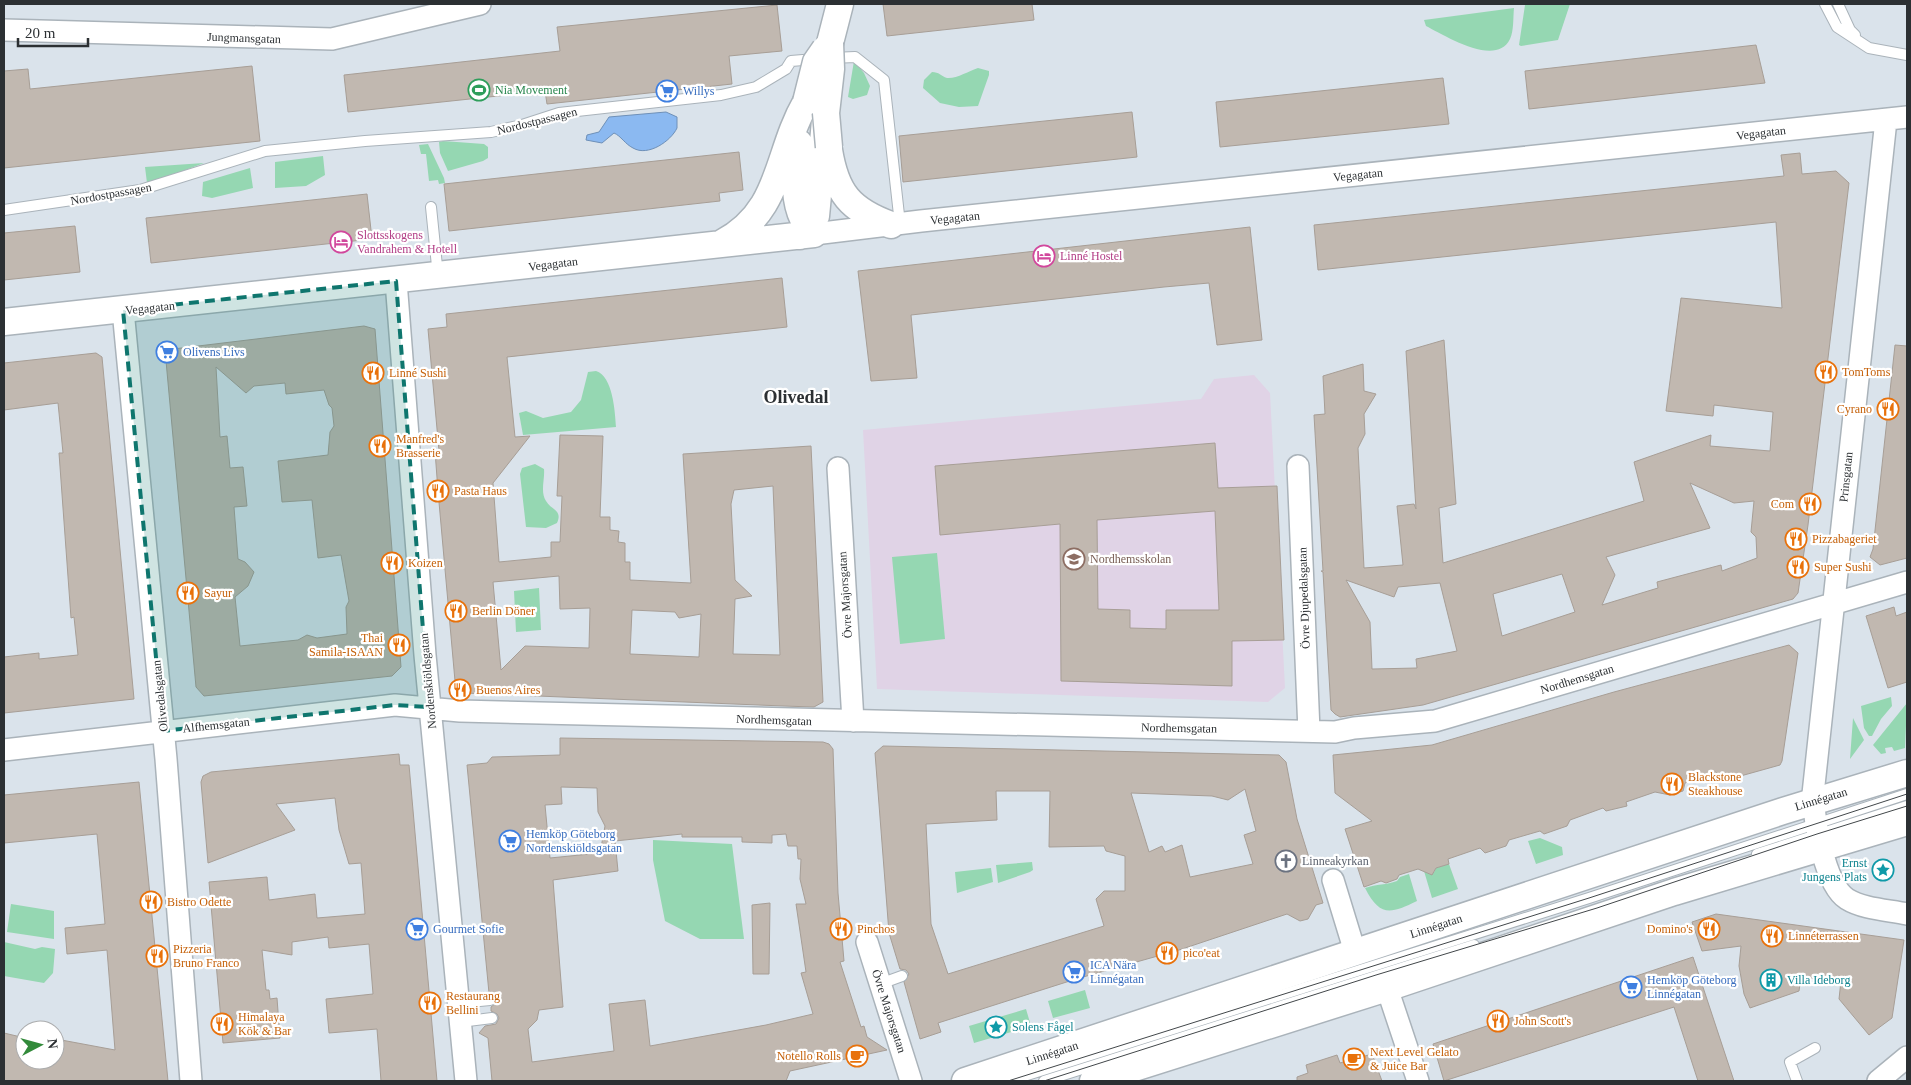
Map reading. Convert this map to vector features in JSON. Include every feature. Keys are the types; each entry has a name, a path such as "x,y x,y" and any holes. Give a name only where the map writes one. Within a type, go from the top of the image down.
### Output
{"street":[{"name":"Jungmansgatan","path":"4,30 332,39 480,4"},
{"path":"807,233 800,214 798,199 816,108 816,62 835,22"},
{"path":"816,108 795,122 809,148 833,170 839,184 852,203 868,217 896,225"},
{"name":"Vegagatan","path":"4,322 396,281 719,245 807,233 1907,117"},
{"name":"Prinsgatan","path":"1817,827 1832,604 1886,120"},
{"path":"719,245 736,235 760,212 776,181 809,148"},
{"name":"Nordenskiöldsgatan","path":"396,281 429,707 466,1081"},
{"name":"Olivedalsgatan","path":"123,310 163,731 191,1081"},
{"name":"Övre Djupedalsgatan","path":"1298,466 1309,731"},
{"name":"Övre Majorsgatan","path":"838,468 853,721"},
{"name":"Nordhemsgatan","path":"429,707 460,711 1335,732 1354,728 1435,721 1907,582"},
{"name":"Alfhemsgatan","path":"4,750 395,705 429,707"},
{"name":"Linnégatan","path":"1093,1081 1387,988 1674,892 1817,827 1907,773"},
{"name":"Linnégatan","path":"965,1081 1355,952 1817,827 1907,822"},
{"path":"1817,827 1842,895 1857,903 1907,914"},
{"path":"1333,880 1355,952"},
{"name":"Övre Majorsgatan","path":"867,942 911,1081"},
{"path":"1387,988 1418,1081"},
{"path":"1878,1081 1907,1057"}],"lane":[{"path":"1825,4 1836,27 1869,48 1907,55"},
{"path":"1838,4 1850,30 1869,48"},
{"name":"Nordostpassagen","path":"4,210 140,190 265,151 366,140 491,132 522,125 559,113 721,95 756,87 786,69 791,61 854,57 884,80 896,225"},
{"path":"431,207 438,276"},
{"path":"1532,928 1907,794"},
{"path":"1008,1081 1817,827 1907,806"},
{"path":"1044,1081 1496,939"},
{"path":"880,984 902,976"},
{"path":"460,1013 490,1000"},
{"path":"460,1013 492,1018"},
{"path":"1797,1081 1790,1062 1815,1048"}],"highlighted area":[{"path":"396,281 429,707 395,705 163,731 123,310"}],"shaded area":[{"name":"Nordhemsskolan","path":"1254,375 1270,393 1285,688 1268,702 877,689 863,430 1201,399 1214,379"}],"green space":[{"path":"1570,4 1558,40 1519,45 1525,5"},
{"path":"1514,8 1513,28 1510,39 1503,47 1494,50 1482,50 1457,42 1426,26 1424,20"},
{"path":"854,61 864,73 870,86 867,95 853,99 848,97"},
{"path":"978,68 989,71 989,75 978,106 959,107 940,103 923,88 924,80 932,72 951,78"},
{"path":"439,142 484,144 488,147 488,158 448,171 440,153"},
{"path":"428,144 445,183 439,184 438,180 429,181 426,154 421,154 419,145"},
{"path":"323,156 325,175 306,186 275,188 275,162"},
{"path":"204,163 151,183 147,183 145,167"},
{"path":"250,168 253,188 212,198 202,196 203,182"},
{"path":"596,371 602,374 610,387 616,427 523,435 519,413 526,411 543,418 571,412 581,400 588,372"},
{"path":"535,464 544,469 544,497 559,515 557,523 546,528 526,527 520,474 522,468"},
{"path":"937,553 945,639 900,644 892,557"},
{"path":"539,588 541,630 516,632 514,591"},
{"path":"1891,697 1892,706 1881,719 1872,736 1869,736 1864,728 1861,706"},
{"path":"1907,703 1905,748 1894,751 1892,747 1885,748 1886,753 1881,754 1873,745"},
{"path":"1853,718 1864,740 1850,759"},
{"path":"1540,838 1562,847 1563,855 1536,864 1528,841"},
{"path":"653,840 732,844 744,939 700,939 665,921 653,860"},
{"path":"1032,862 1033,870 1030,872 998,883 996,865"},
{"path":"1449,864 1458,889 1432,898 1424,871 1429,874 1434,872 1436,868"},
{"path":"991,868 993,882 957,893 955,872"},
{"path":"1409,874 1417,901 1400,909 1386,910 1381,908 1370,897 1365,888 1397,881 1400,877"},
{"path":"11,904 54,911 54,939 7,932"},
{"path":"4,942 35,949 42,947 55,949 53,973 44,983 4,976"},
{"path":"1085,990 1090,1008 1053,1018 1048,1001"},
{"path":"1026,1009 1031,1026 974,1043 969,1026"}],"water":[{"path":"666,112 677,117 677,128 670,138 652,149 639,150 633,148 614,133 602,143 586,140 587,135 599,132 609,117"}],"building":[{"path":"883,4 1032,4 1034,20 887,36"},
{"path":"777,5 782,51 729,56 732,84 547,104 545,91 348,112 344,75 560,51 557,27"},
{"path":"1756,45 1765,83 1529,109 1525,71"},
{"path":"252,66 260,141 4,168 4,71 28,69 30,89"},
{"path":"1443,78 1449,124 1220,147 1216,102"},
{"path":"1132,112 1137,157 903,182 899,136"},
{"path":"739,152 743,190 719,193 720,201 449,231 444,184"},
{"path":"1800,153 1802,174 1836,171 1849,183 1808,525 1798,593 1793,599 1423,705 1340,717 1335,714 1331,710 1323,572 1321,571 1323,571 1314,415 1325,414 1323,376 1363,364 1364,391 1376,394 1364,414 1365,434 1358,448 1364,568 1403,565 1397,506 1414,504 1416,509 1406,351 1444,340 1456,504 1439,508 1443,563 1644,501 1634,462 1711,435 1710,446 1770,451 1773,412 1714,405 1713,416 1666,411 1681,298 1782,308 1776,222 1318,270 1314,225 1784,176 1781,155","holes":["1690,483 1734,503 1754,501 1751,532 1756,537 1757,558 1722,571 1721,565 1657,582 1658,588 1602,605 1615,575 1606,557 1710,528","1562,574 1575,612 1502,636 1493,594","1346,580 1394,597 1398,587 1440,583 1457,651 1416,659 1417,668 1372,669 1370,622"]},
{"path":"367,194 372,239 151,263 146,218"},
{"path":"75,226 80,272 4,280 4,233"},
{"path":"1250,227 1262,340 1217,345 1209,283 1164,287 911,315 917,378 871,381 858,271"},
{"path":"782,278 787,327 507,357 515,437 530,436 493,483 499,562 551,557 551,542 560,542 562,496 557,496 560,435 603,436 600,517 610,517 610,530 619,531 618,542 625,543 625,562 630,562 630,580 691,583 683,454 811,446 823,702 814,707 464,693 456,686 438,491 435,451 439,451 428,329 447,327 446,314","holes":["773,486 780,655 733,654 735,599 752,596 735,580 731,504 734,490","559,576 560,609 590,608 589,648 525,646 501,670 493,582","632,610 675,612 679,618 701,614 699,657 630,654"]},
{"path":"364,326 375,329 401,667 392,676 204,696 196,687 165,350","holes":["216,367 246,393 254,386 285,383 286,394 324,390 329,405 332,408 334,426 330,432 328,455 278,461 282,502 312,500 318,558 341,555 349,601 346,607 347,634 317,638 307,635 298,640 240,646 235,597 248,586 254,572 245,562 238,559 234,507 247,506 243,467 230,468 227,436 220,437"]},
{"path":"1895,345 1907,346 1907,558 1880,565 1870,557 1873,549"},
{"path":"96,353 102,357 134,699 4,713 4,657 39,653 39,659 78,655 74,617 71,618 59,453 63,453 58,403 4,410 4,363"},
{"path":"1215,443 1218,488 1277,486 1284,640 1232,641 1232,686 1061,681 1060,524 940,535 935,466","holes":["1215,511 1219,610 1166,610 1166,629 1130,628 1130,610 1098,609 1097,520"]},
{"path":"1894,607 1896,616 1907,612 1907,682 1888,688 1866,616"},
{"path":"1789,645 1798,653 1780,765 1719,782 1716,772 1685,783 1683,791 1670,795 1655,792 1626,802 1627,806 1606,811 1603,808 1570,820 1567,826 1544,834 1540,831 1509,840 1506,846 1485,853 1480,848 1448,859 1449,864 1436,868 1432,875 1418,869 1399,875 1397,879 1386,883 1381,881 1364,887 1345,829 1372,821 1335,793 1333,755 1432,745 1614,692"},
{"path":"560,738 823,742 829,744 833,749 838,893 844,961 840,962 861,1027 864,1026 867,1037 887,1050 790,1071 786,1081 492,1081 488,1038 479,1033 485,1026 496,1024 499,1018 497,1014 491,1011 491,1007 496,1003 497,999 489,993 467,765 487,763 492,757 560,755","holes":["561,787 597,788 598,812 605,826 600,853 550,858 545,805 562,804","682,834 682,837 742,837 742,842 772,843 772,835 786,834 788,846 797,846 798,859 801,859 800,879 806,904 796,904 806,972 801,973 813,1014 766,1025 650,1046 645,1000 609,1004 614,1051 532,1062 528,1029 537,1020 539,1010 563,1007 553,880 618,871 615,841"]},
{"path":"883,746 1279,755 1286,762 1297,819 1323,903 1316,905 1308,919 1300,921 1287,914 1179,950 1076,979 938,1023 941,1032 920,1039 904,982 909,974 906,970 900,969 889,933 875,753","holes":["1245,789 1256,831 1244,835 1253,864 1190,877 1182,845 1165,852 1162,846 1149,852 1131,793 1212,796 1228,800","996,791 1050,791 1049,847 1104,846 1106,851 1125,856 1125,891 1104,891 1096,899 1104,926 948,974 931,924 926,824 997,820"]},
{"path":"399,754 400,765 409,765 437,1081 381,1081 377,1029 329,1033 326,999 373,994 369,944 329,948 328,937 292,942 292,955 262,950 266,990 269,990 270,999 277,998 280,1038 223,1043 209,882 267,877 269,900 315,894 317,918 365,914 361,863 349,864 339,830 335,798 276,804 295,830 208,863 201,782 203,776 211,772"},
{"path":"139,782 168,1081 4,1081 4,1033 15,1036 15,1070 65,1070 65,1041 115,1050 107,950 67,954 65,928 105,924 97,834 4,843 4,795"},
{"path":"770,903 769,974 753,974 752,905"},
{"path":"1716,914 1904,940 1892,1018 1869,1035 1839,999 1841,981 1801,977 1799,991 1750,1008 1744,994 1739,966 1741,946 1702,951 1692,922"},
{"path":"1693,957 1734,1081 1698,1081 1674,1007 1444,1081 1433,1044"},
{"path":"1372,1054 1382,1081 1297,1081 1297,1077 1308,1073 1306,1065 1337,1055 1340,1063"}],"tram line":[{"path":"1008,1081 1589,898 1907,794"},
{"path":"1044,1081 1376,975 1597,908 1817,834 1907,806"}],"place":[{"name":"Nia Movement","path":"479,90"},
{"name":"Willys","path":"667,91"},
{"name":"Slottsskogens Vandrahem & Hotell","path":"341,242"},
{"name":"Linné Hostel","path":"1044,256"},
{"name":"Olivens Livs","path":"167,352"},
{"name":"TomToms","path":"1826,372"},
{"name":"Linné Sushi","path":"373,373"},
{"name":"Cyrano","path":"1888,409"},
{"name":"Manfred's Brasserie","path":"380,446"},
{"name":"Pasta Haus","path":"438,491"},
{"name":"Com","path":"1810,504"},
{"name":"Pizzabageriet","path":"1796,539"},
{"name":"Nordhemsskolan","path":"1074,559"},
{"name":"Koizen","path":"392,563"},
{"name":"Super Sushi","path":"1798,567"},
{"name":"Sayur","path":"188,593"},
{"name":"Berlin Döner","path":"456,611"},
{"name":"Thai Samila-ISAAN","path":"399,645"},
{"name":"Buenos Aires","path":"460,690"},
{"name":"Blackstone Steakhouse","path":"1672,784"},
{"name":"Hemköp Göteborg Nordenskiöldsgatan","path":"510,841"},
{"name":"Linneakyrkan","path":"1286,861"},
{"name":"Ernst Jungens Plats","path":"1883,870"},
{"name":"Bistro Odette","path":"151,902"},
{"name":"Gourmet Sofie","path":"417,929"},
{"name":"Pinchos","path":"841,929"},
{"name":"Domino's","path":"1709,929"},
{"name":"Linnéterrassen","path":"1772,936"},
{"name":"pico'eat","path":"1167,953"},
{"name":"Pizzeria Bruno Franco","path":"157,956"},
{"name":"ICA Nära Linnégatan","path":"1074,972"},
{"name":"Villa Ideborg","path":"1771,980"},
{"name":"Hemköp Göteborg Linnégatan","path":"1631,987"},
{"name":"Restaurang Bellini","path":"430,1003"},
{"name":"John Scott's","path":"1498,1021"},
{"name":"Himalaya Kök & Bar","path":"222,1024"},
{"name":"Solens Fågel","path":"996,1027"},
{"name":"Notello Rolls","path":"857,1056"},
{"name":"Next Level Gelato & Juice Bar","path":"1354,1059"}],"district":[{"name":"Olivedal","path":"796,397"}]}
